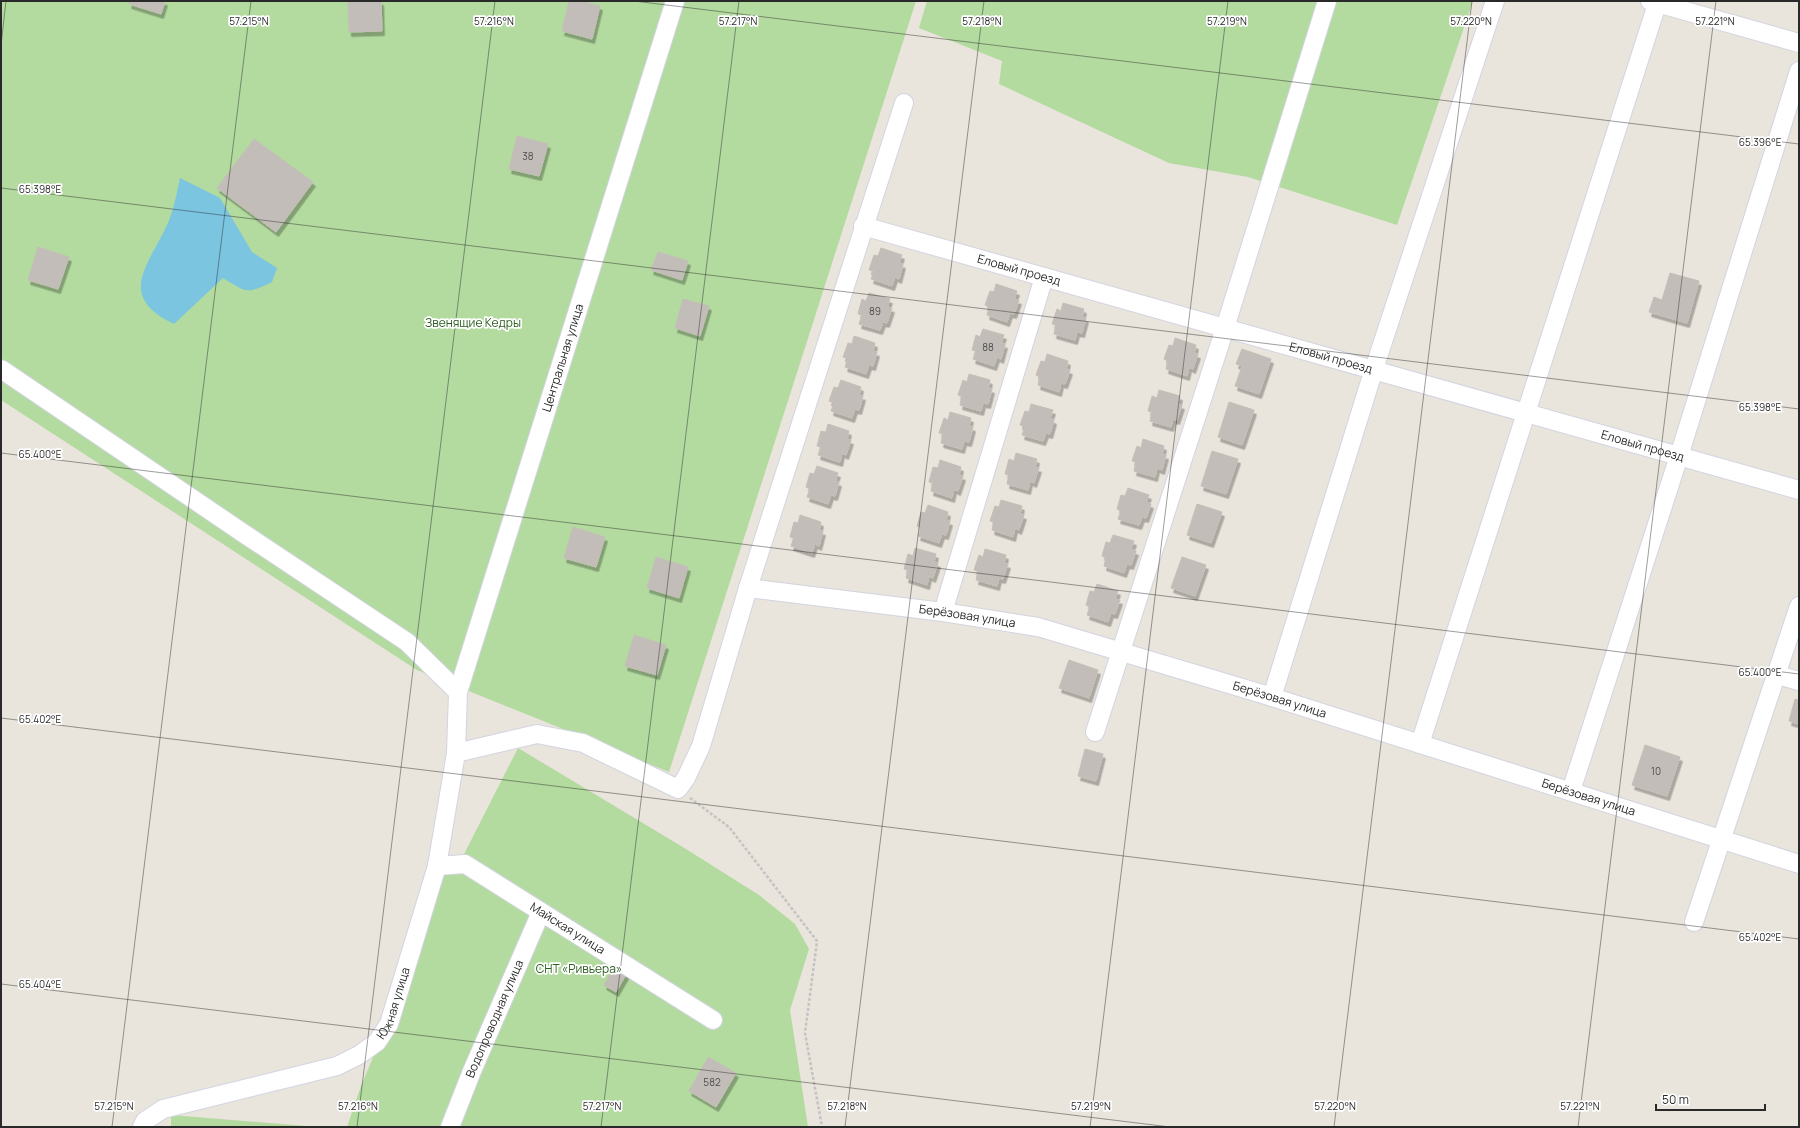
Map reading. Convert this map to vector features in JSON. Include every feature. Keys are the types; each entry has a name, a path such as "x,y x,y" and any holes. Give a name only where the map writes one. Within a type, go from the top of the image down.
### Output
{"street":[{"name":"Центральная улица","path":"456,715 458,692 675,1"},
{"path":"1095,732 1225,328 1327,1"},
{"path":"1272,697 1374,369 1494,1"},
{"path":"1420,744 1527,413 1655,2 1799,43"},
{"path":"1571,791 1679,456 1799,71"},
{"path":"456,753 537,734 583,743 678,789 686,778 701,746 748,588 863,226 904,103"},
{"name":"Еловый проезд","path":"863,226 1799,490"},
{"path":"942,612 1044,277"},
{"path":"1,369 242,533 408,642 458,692"},
{"name":"Берёзовая улица","path":"748,588 942,612 1038,627 1272,697 1723,838 1799,864"},
{"path":"1694,922 1799,606"},
{"path":"1777,675 1799,681"},
{"name":"Южная улица","path":"142,1127 145,1121 163,1109 337,1066 377,1042 389,1024 437,866 456,753 456,715"},
{"name":"Майская улица","path":"437,866 465,864 713,1020"},
{"name":"Водопроводная улица","path":"450,1127 472,1071 540,912"}],"path":[{"path":"678,789 729,827 817,941 805,1033 822,1127"}],"green space":[{"name":"Звенящие Кедры","path":"1,1 916,1 669,772 417,670 1,400"},
{"path":"927,1 1473,1 1397,225 1248,177 1169,163 999,84 1002,61 919,28"},
{"name":"СНТ «Ривьера»","path":"518,748 686,849 759,895 795,924 809,949 790,1010 808,1127 347,1127 361,1086 409,972 440,871 456,870"},
{"path":"171,1115 318,1127 171,1127"}],"water":[{"path":"180,178 220,198 252,252 277,268 272,282 257,289 242,289 223,278 174,324 156,313 146,302 141,291 142,279 146,266 170,218"}],"building":[{"path":"130,1 165,1 161,14 129,4"},
{"path":"348,1 381,1 382,31 349,32"},
{"path":"569,1 581,1 600,6 592,39 562,31"},
{"path":"517,136 548,144 539,176 509,169"},
{"path":"254,139 313,182 276,232 217,188"},
{"path":"38,247 69,257 58,289 28,280"},
{"path":"881,248 902,255 899,263 903,264 899,279 895,277 892,286 871,279 874,271 869,270 874,255 878,256"},
{"path":"658,252 688,261 682,280 651,270"},
{"path":"1670,273 1699,281 1687,323 1649,312 1654,297 1662,300"},
{"path":"996,284 1017,291 1014,299 1019,300 1014,314 1010,313 1007,322 987,315 989,307 985,305 990,291 994,292"},
{"path":"869,293 890,299 887,307 892,308 887,323 883,322 880,330 859,324 862,315 858,314 862,299 866,301"},
{"path":"683,299 709,306 700,336 675,328"},
{"path":"1063,303 1084,309 1082,317 1086,318 1082,333 1077,332 1075,340 1054,334 1056,325 1052,324 1057,309 1061,311"},
{"path":"983,329 1004,335 1001,343 1005,344 1001,359 997,357 994,366 973,359 976,351 972,350 976,335 980,337"},
{"path":"854,336 875,343 873,351 877,352 873,366 869,365 866,374 845,367 848,359 843,357 848,343 852,344"},
{"path":"1175,338 1196,345 1194,353 1198,354 1193,369 1189,367 1187,376 1166,369 1168,361 1164,359 1169,345 1173,346"},
{"path":"1242,349 1271,359 1259,394 1235,386 1242,366 1236,364"},
{"path":"1047,354 1068,361 1066,369 1070,370 1065,384 1061,383 1059,392 1038,385 1040,377 1036,375 1041,361 1045,362"},
{"path":"969,374 990,380 988,388 992,389 988,404 983,403 981,411 960,405 962,396 958,395 963,380 967,382"},
{"path":"841,380 861,387 859,395 863,396 859,410 855,409 852,418 831,411 834,403 829,401 834,387 838,388"},
{"path":"1159,390 1180,396 1178,404 1182,405 1177,420 1173,419 1171,427 1150,421 1152,412 1148,411 1152,396 1157,398"},
{"path":"1229,402 1254,410 1242,445 1218,437"},
{"path":"1031,404 1053,410 1050,418 1054,420 1050,434 1046,433 1043,441 1022,435 1025,427 1020,425 1025,411 1029,412"},
{"path":"950,412 971,418 969,426 973,427 969,442 964,441 962,449 941,443 943,434 939,433 944,418 948,420"},
{"path":"828,424 849,431 847,439 851,440 846,455 842,453 840,462 818,455 821,447 817,446 821,431 826,432"},
{"path":"1143,439 1164,446 1162,454 1166,455 1162,470 1157,468 1155,477 1134,471 1136,462 1132,461 1137,446 1141,448"},
{"path":"1212,451 1238,459 1226,494 1201,486"},
{"path":"1016,453 1037,459 1035,467 1039,468 1034,483 1030,481 1028,490 1007,484 1009,475 1005,474 1009,459 1014,461"},
{"path":"940,460 961,467 959,475 963,476 958,491 954,489 952,498 931,491 933,483 929,482 933,467 938,468"},
{"path":"817,466 838,473 835,481 839,482 835,496 831,495 828,504 807,497 810,489 806,487 810,473 814,474"},
{"path":"1128,488 1149,495 1146,502 1151,504 1146,518 1142,517 1139,525 1118,519 1121,511 1117,509 1121,495 1125,496"},
{"path":"1001,500 1022,506 1020,514 1024,515 1019,530 1015,528 1013,537 992,530 994,522 990,521 995,506 999,507"},
{"path":"1197,504 1222,512 1211,543 1187,535"},
{"path":"928,505 948,512 946,520 950,521 946,535 942,534 939,543 918,536 921,528 917,526 921,512 925,513"},
{"path":"800,515 821,522 819,530 823,531 819,546 815,544 812,553 791,546 794,538 790,537 794,522 798,523"},
{"path":"573,527 605,537 596,567 564,558"},
{"path":"1113,535 1134,541 1131,549 1136,551 1131,565 1127,564 1124,573 1104,566 1106,558 1102,556 1106,542 1110,543"},
{"path":"915,548 936,554 934,562 938,563 933,578 929,576 927,585 906,578 908,570 904,569 908,554 913,556"},
{"path":"985,549 1006,555 1004,563 1008,564 1003,579 999,578 997,586 976,580 978,571 974,570 979,555 983,557"},
{"path":"656,557 688,567 679,598 647,588"},
{"path":"1182,557 1206,565 1195,596 1171,588"},
{"path":"1097,584 1118,591 1115,599 1120,600 1115,614 1111,613 1108,622 1087,615 1090,607 1086,605 1090,591 1094,592"},
{"path":"634,635 666,645 657,675 625,666"},
{"path":"1069,660 1098,670 1089,698 1059,688"},
{"path":"1795,699 1799,700 1799,724 1789,721"},
{"path":"1645,745 1680,757 1667,796 1632,785"},
{"path":"1085,749 1103,754 1096,781 1078,776"},
{"path":"615,966 627,973 616,992 604,985"},
{"path":"708,1057 736,1073 716,1107 689,1091"}]}
